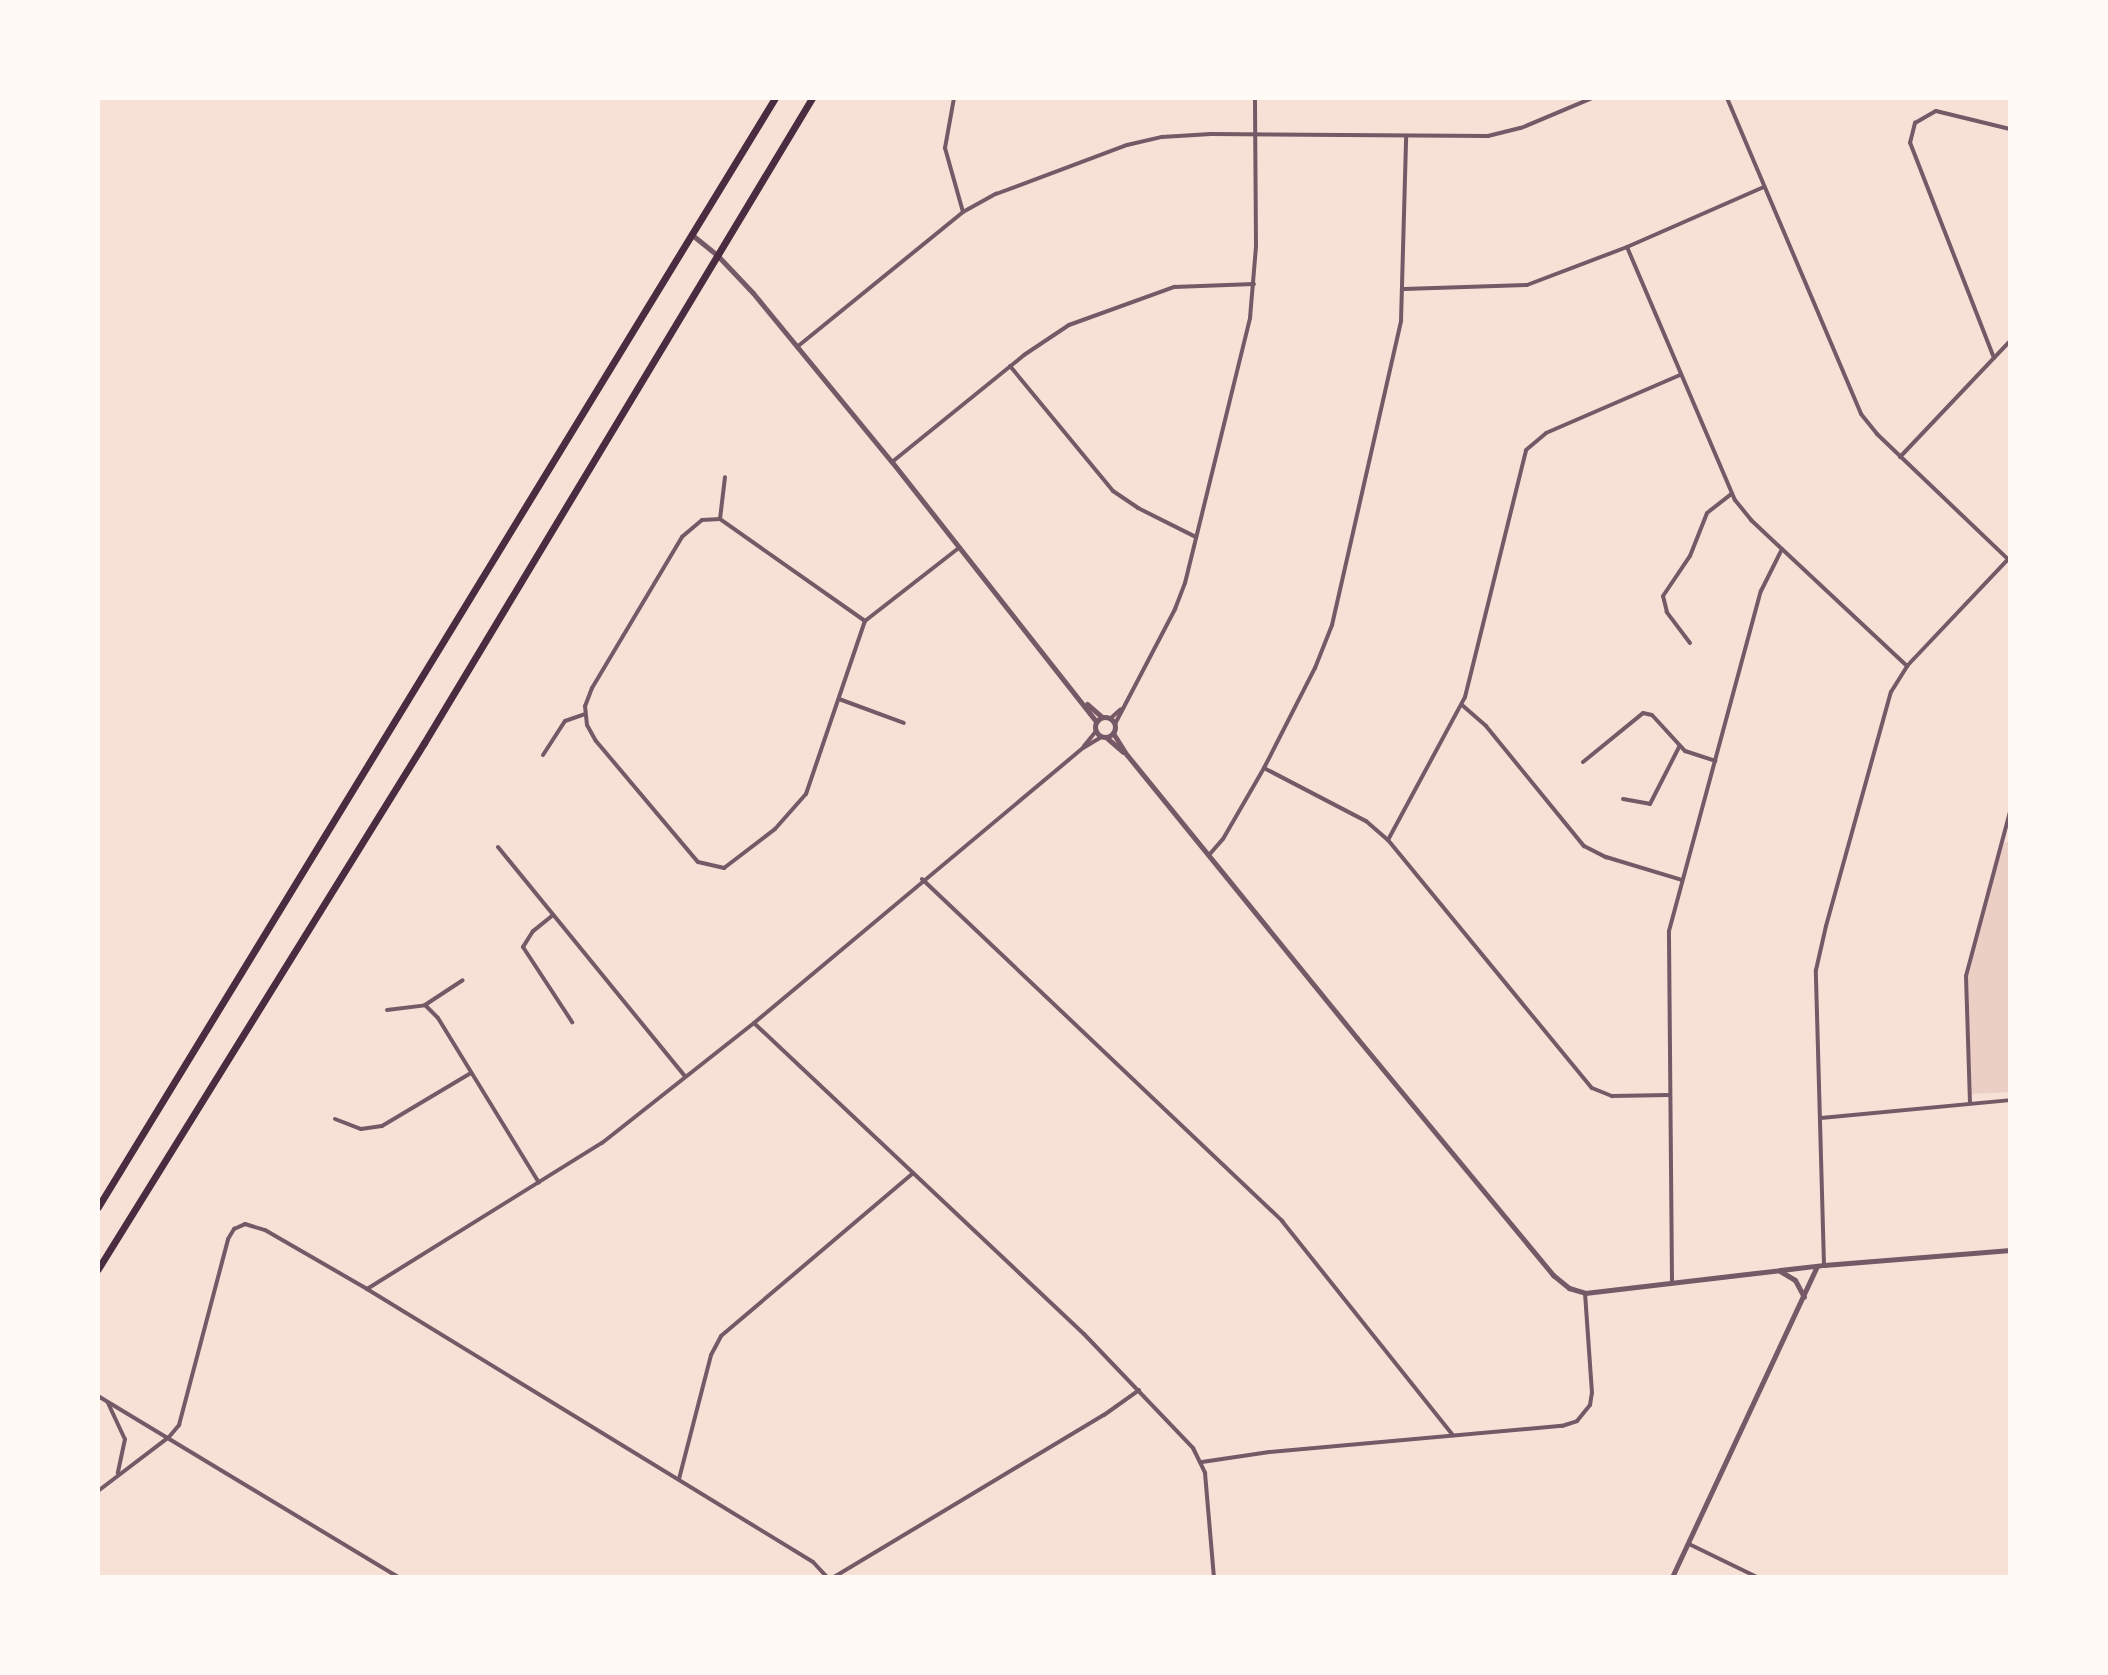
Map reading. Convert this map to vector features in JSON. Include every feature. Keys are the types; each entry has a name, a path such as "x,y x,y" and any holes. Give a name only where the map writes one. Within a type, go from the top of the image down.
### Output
{"main road":[{"path":"98,1207 775,98"},
{"path":"98,1269 416,756 812,98"}],"street":[{"path":"954,98 945,133 945,148 963,212"},
{"path":"1255,98 1254,284 1250,318 1175,609 1113,721 1113,733 1127,755 1553,1275 1569,1288 1585,1293 1820,1265 2010,1250"},
{"path":"797,347 963,212 996,194 1145,139 1255,134 1406,137 1504,134 1590,98"},
{"path":"1672,1577 1820,1265 1821,1118 1816,982 1819,955 1879,728 1891,692 1907,666 2009,559 1871,428 1855,405 1727,98"},
{"path":"1994,358 1911,151 1915,123 1929,112 1944,112 2010,129"},
{"path":"1209,855 1223,839 1264,768 1315,668 1332,625 1391,373 1404,289 1406,137"},
{"path":"1404,289 1527,285 1627,247 1764,187"},
{"path":"690,234 718,256 797,347 1099,719 1113,721"},
{"path":"1627,247 1731,494 1751,520 1907,666"},
{"path":"892,462 1010,366 1069,325 1182,286 1254,284"},
{"path":"1900,457 2010,341"},
{"path":"1010,366 1113,491 1138,508 1196,537"},
{"path":"1388,840 1462,705 1526,450 1546,433 1680,375"},
{"path":"720,519 725,477"},
{"path":"1690,643 1664,607 1663,596 1690,556 1707,513 1731,494"},
{"path":"865,621 720,519 702,520 682,537 592,688 585,714 596,741 687,850 707,866 724,868 800,804 865,621 960,547"},
{"path":"1672,1281 1667,952 1682,880 1761,591 1782,549"},
{"path":"839,699 904,723"},
{"path":"1462,705 1486,726 1584,846 1606,857 1682,880"},
{"path":"1583,762 1643,713 1652,715 1679,747 1715,761"},
{"path":"543,755 565,721 585,714"},
{"path":"1083,748 1096,731 1099,719"},
{"path":"1096,731 1127,755"},
{"path":"367,1289 602,1143 754,1023 922,879 1083,748 1113,733"},
{"path":"1623,799 1650,804 1679,747"},
{"path":"1264,768 1366,821 1388,840 1586,1082 1612,1096 1669,1095"},
{"path":"1970,1103 1966,976 2008,831 2010,812"},
{"path":"498,847 685,1076"},
{"path":"922,879 1282,1221 1453,1435"},
{"path":"553,915 533,931 523,947 572,1022"},
{"path":"387,1010 425,1005 463,980"},
{"path":"425,1005 443,1024 539,1183"},
{"path":"754,1023 1139,1390 1202,1462 1214,1577"},
{"path":"335,1119 361,1129 382,1126 471,1073"},
{"path":"1821,1118 2010,1100"},
{"path":"679,1479 711,1355 721,1336 913,1173"},
{"path":"98,1491 169,1437 180,1421 228,1239 234,1229 245,1224 265,1230 367,1289 813,1562 827,1577"},
{"path":"1780,1271 1795,1280 1804,1298"},
{"path":"1202,1462 1562,1426 1586,1413 1592,1393 1585,1293"},
{"path":"834,1577 1104,1415 1139,1390"},
{"path":"98,1396 398,1577"},
{"path":"106,1401 125,1439 117,1476"},
{"path":"1689,1544 1757,1577"}],"shaded area":[{"path":"2004,842 2010,842 2010,1092 1972,1094 1968,976"}]}
